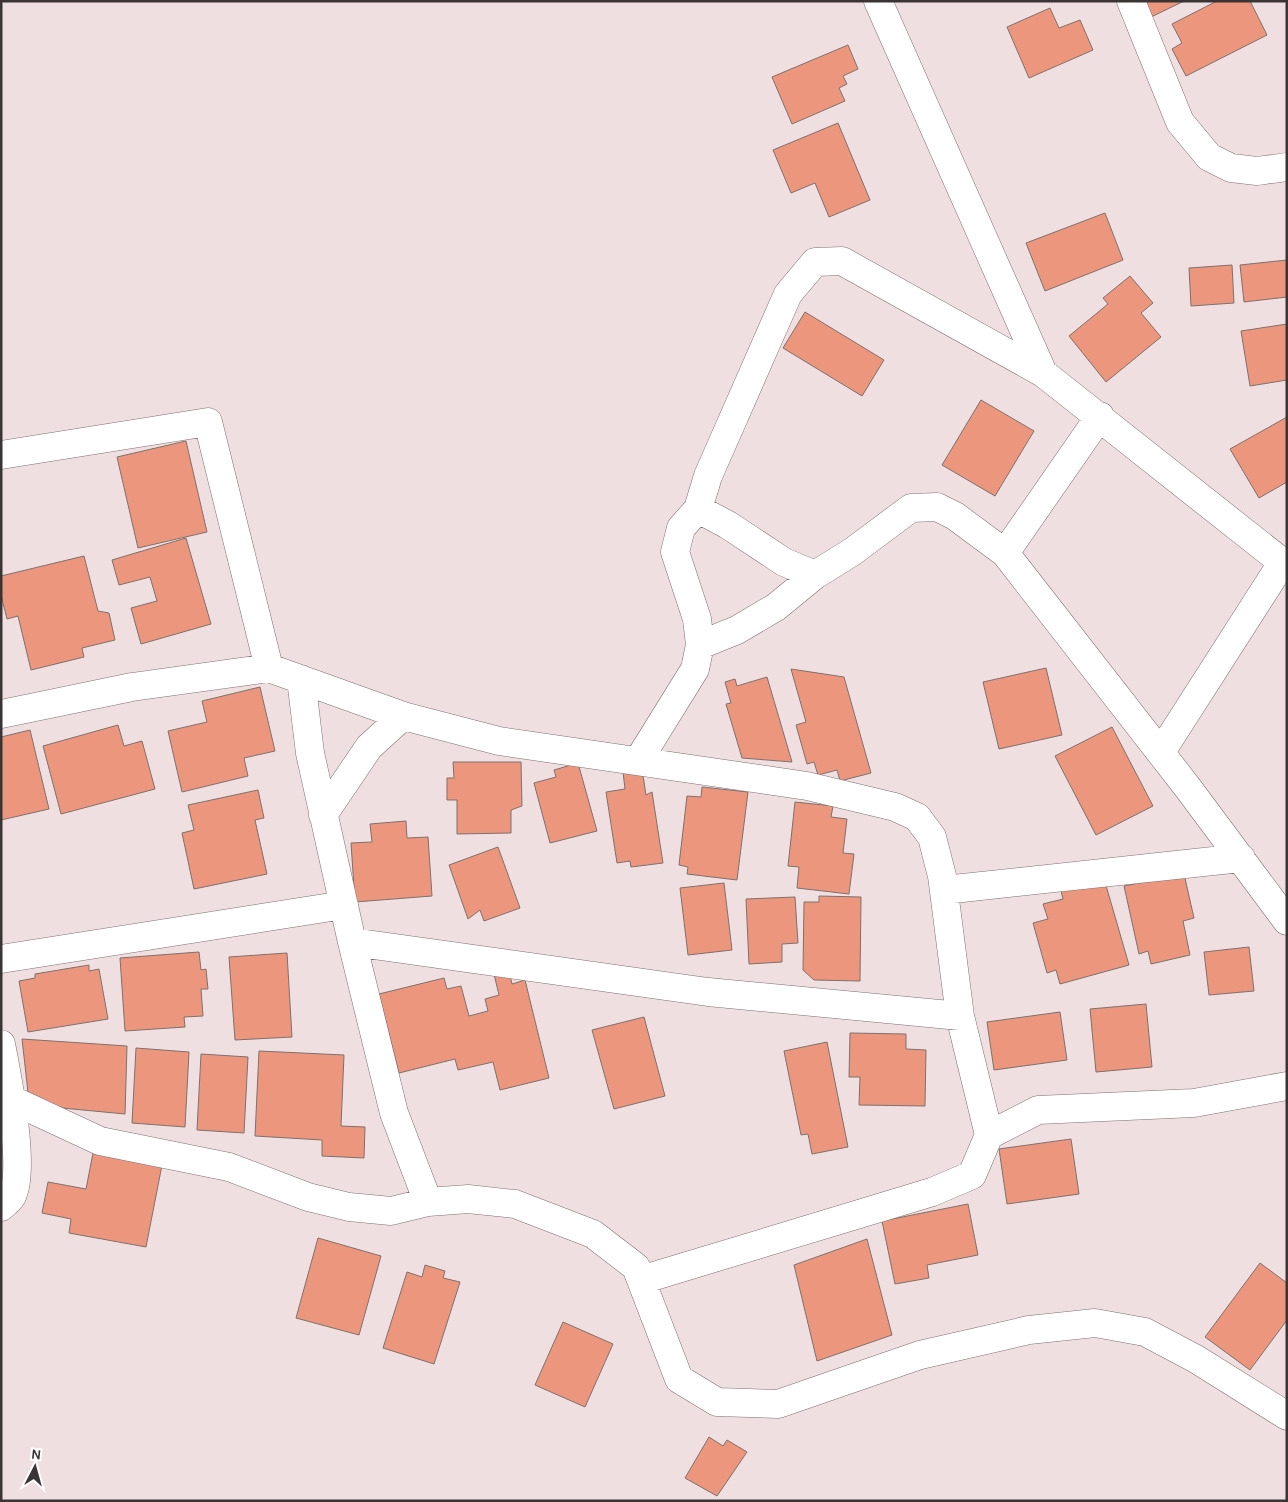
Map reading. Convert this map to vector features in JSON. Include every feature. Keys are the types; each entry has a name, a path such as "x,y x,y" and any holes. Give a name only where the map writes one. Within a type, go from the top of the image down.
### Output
{"street":[{"path":"878,1 1043,373"},
{"path":"1131,1 1180,122 1210,157 1231,168 1257,171 1287,167"},
{"path":"638,761 695,669 700,645 697,620 675,552 681,528 698,509 708,476 788,294 815,262 842,261 1043,373 1100,416 1284,564 1161,752"},
{"path":"1005,553 1100,416"},
{"path":"1,455 208,422 269,668"},
{"path":"700,645 736,630 776,608 815,575 852,552 911,508 937,507 955,516 1005,553 1161,752 1287,921"},
{"path":"698,509 728,525 784,562 815,575"},
{"path":"1,714 132,687 269,668 403,716 499,741 807,786 894,807 917,817 932,838 944,890 960,1016 989,1135 972,1175 932,1192 641,1280"},
{"path":"301,679 310,753 352,942 394,1113 428,1202"},
{"path":"323,815 369,746 403,716"},
{"path":"944,890 1241,858"},
{"path":"1,959 344,905"},
{"path":"352,942 708,992 960,1016"},
{"path":"1,1044 12,1100 17,1170 12,1196 1,1207"},
{"path":"989,1135 1038,1110 1194,1103 1287,1086"},
{"path":"12,1100 100,1141 229,1166 308,1197 349,1207 392,1211 428,1202 468,1199 515,1204 593,1234 636,1267 680,1378 717,1402 778,1404 920,1355 1029,1330 1095,1323 1145,1332 1196,1359 1287,1416"}],"building":[{"path":"1146,1 1184,1 1147,19 1140,5"},
{"path":"1217,1 1250,1 1267,35 1186,76 1172,49 1182,43 1172,24"},
{"path":"1050,8 1059,28 1080,20 1093,50 1029,78 1007,27"},
{"path":"848,45 858,69 843,76 847,84 839,88 845,101 792,124 772,77"},
{"path":"838,123 870,200 829,217 815,183 791,193 773,150"},
{"path":"1105,213 1123,260 1045,291 1026,243"},
{"path":"1287,260 1287,297 1244,302 1240,265"},
{"path":"1232,265 1234,303 1191,306 1189,268"},
{"path":"1130,276 1153,303 1141,313 1161,337 1106,382 1069,336 1108,304 1103,298"},
{"path":"805,312 884,360 862,396 783,348"},
{"path":"1287,324 1287,380 1250,386 1241,331"},
{"path":"981,400 1034,431 995,496 942,465"},
{"path":"1287,417 1287,482 1259,498 1230,449"},
{"path":"186,441 207,532 138,548 117,457"},
{"path":"186,538 211,624 141,644 131,608 157,601 150,577 119,585 112,560"},
{"path":"84,556 98,611 109,613 115,640 82,648 84,657 31,670 18,616 7,619 1,595 1,576"},
{"path":"1046,668 1062,735 999,749 983,682"},
{"path":"791,669 844,677 871,773 840,781 837,770 818,775 814,762 807,764 796,725 806,722"},
{"path":"767,677 792,762 742,758 726,704 731,703 725,682 735,679 737,686"},
{"path":"260,687 275,751 244,758 248,776 182,792 168,731 207,722 202,701"},
{"path":"118,725 124,746 142,741 155,789 61,814 43,746"},
{"path":"1112,727 1153,806 1096,835 1055,756"},
{"path":"30,730 49,809 1,820 1,737"},
{"path":"453,762 521,762 522,806 511,810 511,833 457,834 457,800 447,800 447,778 454,778"},
{"path":"578,763 597,831 550,843 534,783 556,777 554,770"},
{"path":"642,769 646,795 652,792 663,863 631,867 630,861 617,863 606,792 625,789 623,772"},
{"path":"702,787 748,792 737,880 687,874 688,867 679,865 687,796 701,797"},
{"path":"258,790 264,818 255,820 267,874 194,889 182,833 194,830 188,805"},
{"path":"795,802 833,806 831,817 847,819 843,853 854,854 849,894 797,888 799,867 788,866"},
{"path":"406,821 407,838 428,837 432,896 355,902 351,843 372,842 370,824"},
{"path":"498,847 520,908 484,921 480,910 468,919 449,865"},
{"path":"1184,874 1194,918 1183,921 1190,955 1151,964 1148,951 1139,954 1124,886"},
{"path":"1103,875 1129,965 1060,984 1056,970 1047,973 1033,923 1048,919 1043,904 1063,899 1060,887"},
{"path":"724,883 732,950 688,955 680,888"},
{"path":"819,896 861,897 860,981 814,980 803,970 804,902 819,902"},
{"path":"795,897 798,943 782,944 782,962 749,964 746,899"},
{"path":"1249,947 1254,991 1209,995 1204,952"},
{"path":"199,952 201,970 206,969 208,989 201,989 203,1016 184,1017 185,1027 125,1031 120,958"},
{"path":"287,953 292,1037 235,1040 229,957"},
{"path":"89,965 89,971 99,969 108,1019 28,1032 19,981 35,978 35,974"},
{"path":"509,971 512,984 525,980 549,1078 500,1090 493,1062 458,1070 455,1059 399,1073 379,994 444,978 447,989 461,986 469,1016 488,1011 485,999 499,995 494,974"},
{"path":"1146,1004 1152,1067 1096,1072 1090,1009"},
{"path":"1060,1012 1067,1060 994,1070 987,1022"},
{"path":"644,1017 665,1096 614,1109 592,1030"},
{"path":"850,1033 906,1034 906,1049 926,1050 925,1106 859,1105 860,1077 849,1077"},
{"path":"22,1039 127,1046 125,1114 41,1106 29,1101"},
{"path":"827,1042 848,1147 812,1154 808,1134 801,1135 784,1051"},
{"path":"136,1048 189,1052 185,1127 132,1123"},
{"path":"259,1051 344,1055 341,1126 365,1127 364,1158 322,1156 322,1140 255,1136"},
{"path":"201,1054 248,1057 244,1133 197,1130"},
{"path":"1071,1139 1079,1194 1007,1204 999,1149"},
{"path":"93,1153 162,1165 146,1247 69,1233 71,1219 42,1213 48,1182 86,1189"},
{"path":"968,1204 978,1255 927,1265 929,1278 895,1284 882,1221"},
{"path":"318,1238 381,1256 359,1335 296,1318"},
{"path":"867,1239 892,1335 817,1361 794,1265"},
{"path":"1260,1263 1287,1283 1287,1320 1250,1370 1205,1337"},
{"path":"425,1265 445,1271 443,1278 460,1282 434,1364 383,1348 407,1272 422,1277"},
{"path":"563,1322 613,1344 585,1407 535,1385"},
{"path":"709,1437 723,1446 727,1440 747,1452 717,1496 685,1478"}]}
